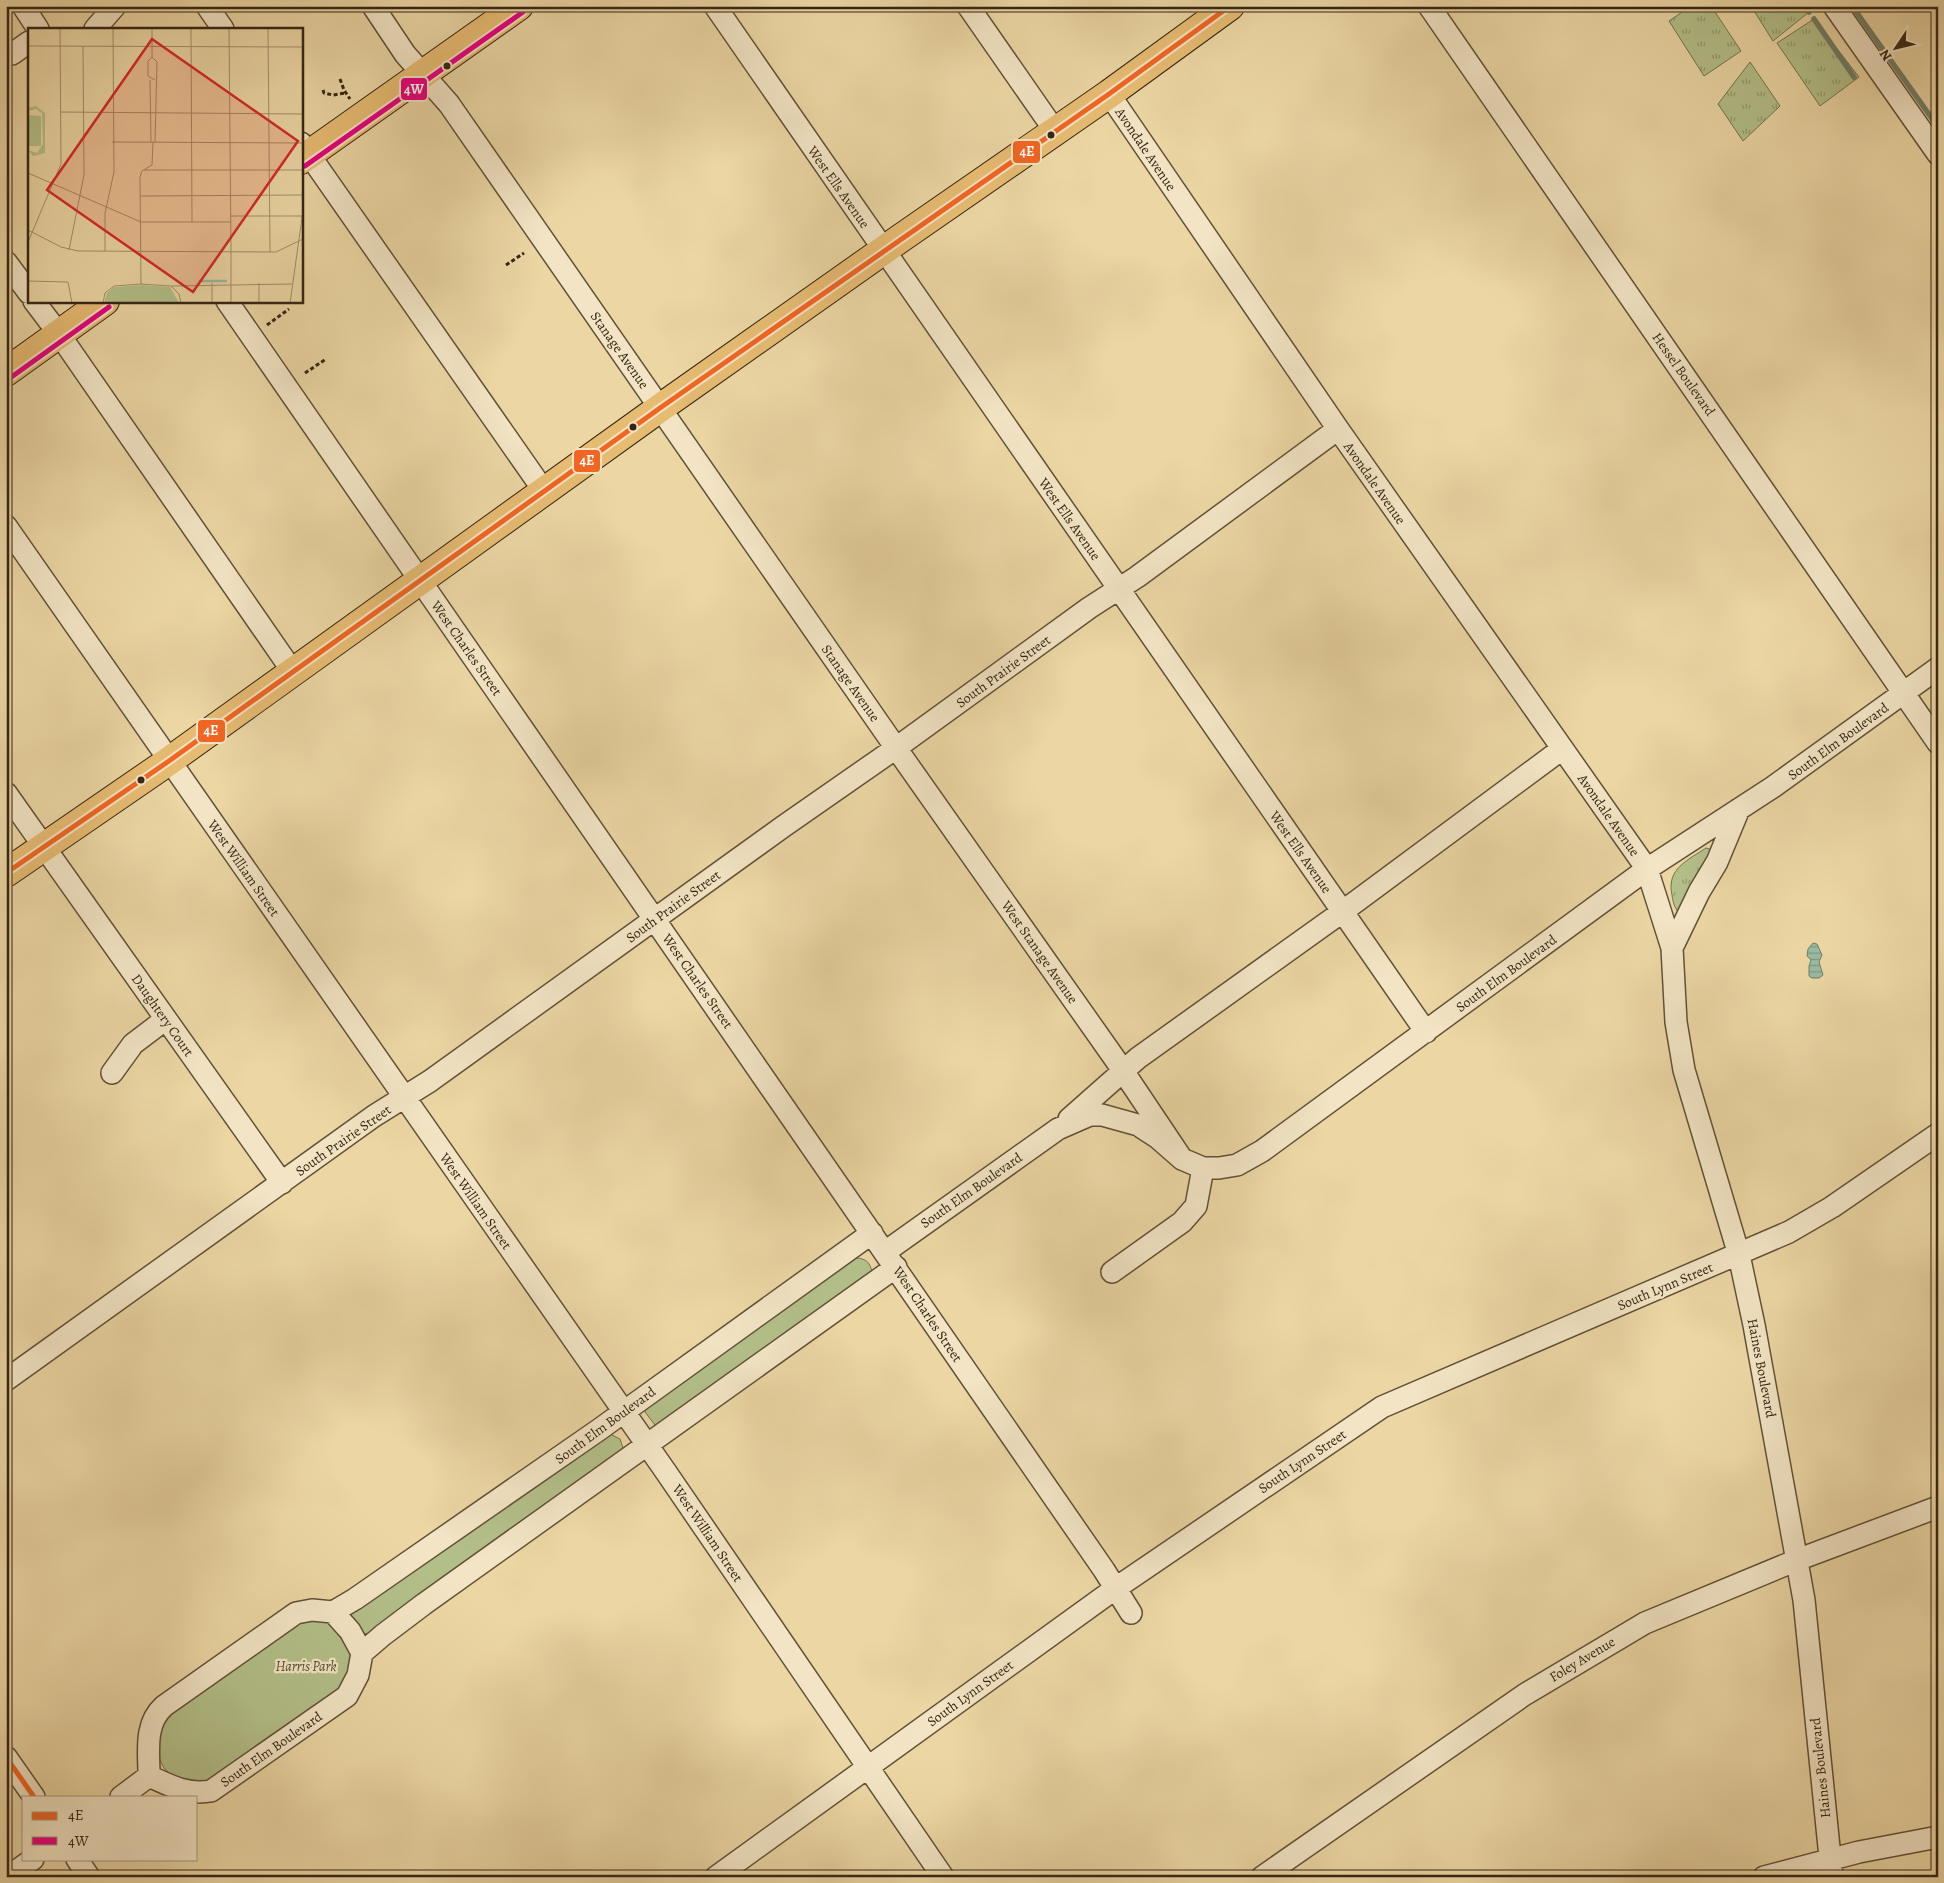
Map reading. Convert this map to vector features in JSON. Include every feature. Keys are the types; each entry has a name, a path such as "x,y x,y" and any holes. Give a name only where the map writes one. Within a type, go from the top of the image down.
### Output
{"main road":[{"path":"304,152 519,6"},
{"path":"6,873 169,761 660,408 883,250 1109,94 1230,6"},
{"path":"6,372 103,302"}],"street":[{"path":"6,11 13,6"},
{"path":"22,6 37,28"},
{"path":"96,28 115,6"},
{"path":"207,6 221,28"},
{"name":"Stanage Avenue","path":"373,6 405,54 449,104 896,748"},
{"name":"West Ells Avenue","path":"715,6 1426,1032"},
{"path":"968,6 1054,131"},
{"name":"Hessel Boulevard","path":"1429,6 1938,743"},
{"path":"1834,6 1938,154"},
{"name":"Avondale Avenue","path":"1109,94 1338,430 1647,869"},
{"path":"304,152 544,491"},
{"path":"6,262 28,292"},
{"path":"35,302 59,334 293,672"},
{"name":"West Charles Street","path":"228,302 891,1260 1116,1588 1131,1613"},
{"name":"South Prairie Street","path":"6,1380 380,1112 430,1081 1089,608 1137,577 1338,430"},
{"name":"West William Street","path":"6,526 647,1444 943,1877"},
{"name":"South Elm Boulevard","path":"1058,1129 1090,1115 1102,1115 1138,1125 1158,1138 1182,1159 1203,1168 1220,1168 1236,1165 1262,1151 1647,869 1773,787 1938,668"},
{"name":"West Stanage Avenue","path":"896,748 1182,1159"},
{"name":"South Elm Boulevard","path":"149,1776 178,1789 196,1793 211,1791 347,1696 358,1675 362,1654 383,1635 647,1444 891,1260 1058,1129 1138,1058 1342,912 1562,749"},
{"name":"Daughtery Court","path":"6,793 282,1183"},
{"path":"1672,948 1699,892 1717,862 1739,809"},
{"name":"Haines Boulevard","path":"1647,869 1672,948 1676,1022 1684,1070 1739,1255 1754,1325 1804,1600 1831,1868"},
{"path":"112,1073 133,1044 166,1019"},
{"name":"South Lynn Street","path":"716,1877 1116,1588 1382,1407 1789,1232 1832,1207 1938,1134"},
{"path":"1112,1272 1182,1222 1196,1206 1203,1168"},
{"name":"South Elm Boulevard","path":"333,1612 364,1593 624,1412 872,1233"},
{"name":"Foley Avenue","path":"1262,1877 1524,1695 1586,1656 1645,1623 1797,1560 1938,1507"},
{"path":"122,1796 149,1776 150,1727 157,1713 164,1706 296,1613 312,1610 333,1612 350,1631 362,1654"},
{"path":"6,1757 33,1796"},
{"path":"1764,1877 1831,1868 1938,1837"},
{"path":"8,1877 32,1860"},
{"path":"78,1860 89,1877"}],"path":[{"path":"323,90 324,93 330,95 346,93"},
{"path":"506,265 524,253"},
{"path":"251,336 288,310"},
{"path":"305,373 326,359"}],"green space":[{"path":"1691,6 1711,6 1741,51 1704,76 1669,21"},
{"path":"1751,6 1805,6 1809,12 1773,41"},
{"path":"1814,19 1859,77 1820,106 1777,43"},
{"path":"1750,62 1780,106 1743,141 1718,104"},
{"path":"1706,848 1713,850 1679,913 1673,900 1672,878 1680,866"},
{"path":"857,1258 868,1262 872,1272 665,1424 655,1425 645,1412 649,1402 847,1263"},
{"name":"Harris Park","path":"610,1434 620,1439 623,1448 619,1457 371,1633 362,1634 350,1617 355,1608"},
{"name":"Harris Park","path":"307,1618 331,1621 350,1648 352,1654 351,1669 342,1692 210,1786 179,1783 164,1768 155,1750 163,1717 289,1625"}],"shaded area":[{"path":"1813,943 1817,944 1822,955 1819,962 1823,975 1819,978 1809,976 1811,960 1807,956 1808,949"}],"waterway":[{"path":"1805,6 1809,12"},
{"path":"1852,6 1938,127"},
{"path":"1814,19 1854,77"}],"transit line":[{"name":"4E","path":"6,873 169,761 660,408 1109,94 1230,6"},
{"name":"4W","path":"305,166 523,12"},
{"name":"4W","path":"10,378 109,307"},
{"name":"4E","path":"6,1757 33,1796"}]}
